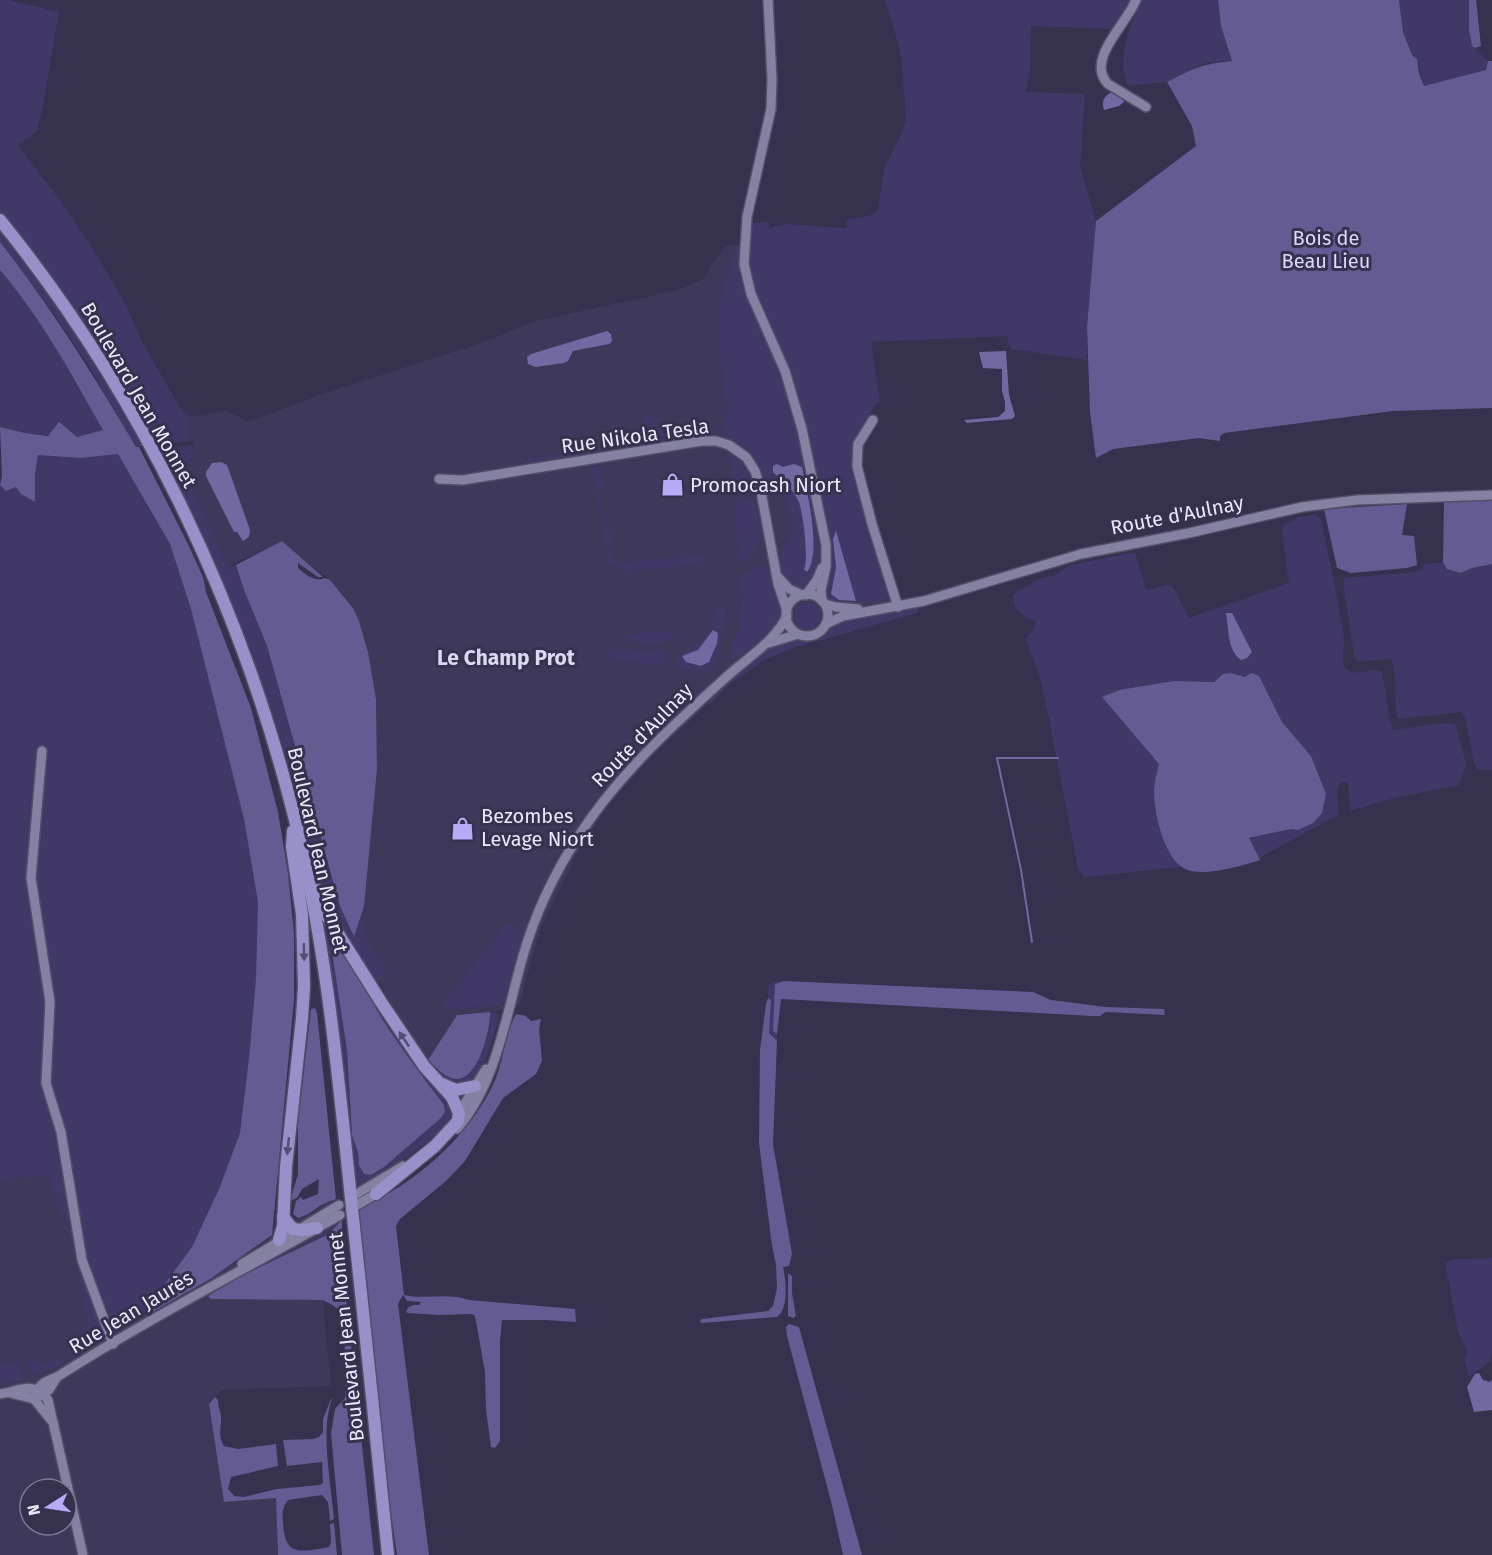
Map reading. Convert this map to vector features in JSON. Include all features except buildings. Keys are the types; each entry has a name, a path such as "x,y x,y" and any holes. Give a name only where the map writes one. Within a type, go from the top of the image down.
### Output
{"main road":[{"name":"Boulevard Jean Monnet","path":"0,220 94,350 142,430 181,506 220,591 267,718 316,919 327,991 390,1555"},
{"name":"Boulevard Jean Monnet","path":"0,228 62,312 101,372 137,432 172,500 212,586 245,671 296,835 326,1020 383,1555"},
{"path":"279,1240 304,987 302,914 292,847 296,835 305,843 322,904 338,934 407,1042 424,1066 452,1097 459,1113 458,1121 435,1146 376,1194"},
{"path":"441,1084 456,1090 475,1086"},
{"path":"283,1217 291,1227 297,1230 317,1228"}],"street":[{"path":"768,0 772,79 771,109 747,217 744,264 751,294 779,356 796,407 824,533 826,557 821,590 828,616 826,624 816,634 805,636 798,634 789,625 787,613 791,603 804,595 817,580 826,557"},
{"path":"1136,0 1128,17 1103,54 1100,69 1108,84 1146,107"},
{"path":"873,420 858,444 857,465 872,524 898,607"},
{"name":"Rue Nikola Tesla","path":"439,479 463,480 702,441 724,443 746,457 758,477 780,591 787,613"},
{"name":"Route d'Aulnay","path":"826,624 843,616 924,601 1081,554 1189,533 1302,507 1357,500 1492,495"},
{"path":"777,576 789,589 804,595 815,596 824,603"},
{"name":"Route d'Aulnay","path":"824,603 842,608 875,610"},
{"name":"Route d'Aulnay","path":"494,1057 524,954 546,896 577,838 621,779 724,679 780,629 787,613"},
{"name":"Route d'Aulnay","path":"764,645 798,634"},
{"path":"42,751 31,878 50,1002 45,1083 61,1131 82,1260 113,1344"},
{"path":"494,1057 479,1096 458,1128 431,1156 376,1194 356,1200 421,1152 442,1133 459,1113 494,1057"},
{"name":"Rue Jean Jaurès","path":"5,1394 20,1389 42,1395 48,1380 57,1377 224,1278 317,1228 340,1210 279,1240 224,1278"},
{"path":"42,1395 52,1422"},
{"path":"42,1395 52,1422 82,1555"}],"shaded area":[{"path":"0,0 59,12 37,131 18,145 60,200 124,301 143,344 181,409 189,416 188,435 192,441 136,447 85,360 0,242"},
{"path":"885,0 1131,0 1116,29 1031,26 1030,72 1026,92 1085,94 1080,167 1096,221 1087,327 1087,360 1010,349 1007,336 871,342 880,401 871,412 854,445 852,469 888,590 888,600 853,605 830,602 825,594 830,573 829,545 805,427 757,299 748,264 751,223 769,222 769,228 788,224 847,228 846,220 869,216 878,210 884,169 906,119 902,63","holes":["836,531 856,598 831,594 836,567 833,539"]},
{"path":"1141,0 1218,0 1221,26 1232,61 1210,62 1167,82 1128,86 1123,64 1124,53 1129,31"},
{"path":"1399,0 1472,0 1475,48 1488,61 1486,70 1424,87 1417,59 1412,55 1403,32"},
{"path":"1114,92 1123,96 1124,102 1119,106 1104,110 1104,99"},
{"path":"769,222 767,234 888,590 892,620 792,648 763,661 730,684 656,752 607,806 574,860 540,930 519,1006 457,1015 428,1060 400,1020 354,937 364,906 377,769 376,699 364,635 353,608 346,598 330,580 300,558 282,541 228,567 182,464 195,458 192,441 188,435 189,416 227,411 250,421 328,392 484,342 536,321 674,291 700,281 726,246 749,244"},
{"path":"738,246 740,247 742,272 778,363 802,442 821,541 819,568 813,580 804,590 788,583 779,567 780,555 792,534 789,507 784,491 763,475 751,456 726,438 724,413 727,412 719,333 721,301 725,281"},
{"path":"0,270 42,327 104,430 77,437 25,433 0,427"},
{"path":"607,331 611,334 612,341 609,344 573,351 568,361 564,363 535,367 528,364 527,357 531,354"},
{"path":"1006,351 1009,395 1015,416 1012,419 967,423 964,420 998,417 1005,411 1002,369 983,368 979,352"},
{"path":"642,412 646,416 654,415 655,420 662,419 656,423 657,428 663,428 664,437 650,436 645,428"},
{"path":"192,445 195,459 182,464 228,567 236,565 267,646 340,906 354,936 362,916 367,941 386,970 378,982 367,971 334,918 322,892 275,720 232,608 159,449"},
{"path":"590,449 591,455 528,465 527,459"},
{"path":"118,454 170,544 191,609 244,819 258,902 256,978 240,1134 219,1189 192,1247 146,1310 113,1329 84,1252 80,1263 104,1340 101,1346 99,1342 73,1358 68,1351 84,1337 87,1325 67,1219 60,1213 48,1175 0,1181 0,485 6,491 16,487 35,501 35,473 38,455 81,458"},
{"path":"730,454 743,464 752,481 733,484"},
{"path":"221,462 227,465 250,530 249,537 243,541 237,532 234,532 206,476 212,463"},
{"path":"777,464 783,467 794,464 802,467 810,506 813,537 811,563 807,572 804,569 806,546 800,505 793,492 773,472 773,466"},
{"path":"600,466 604,486 598,488 606,530 611,530 610,551 619,565 610,565 591,468"},
{"path":"755,500 759,521 762,524 760,542 750,556 739,562 734,501"},
{"path":"1317,515 1321,519 1339,608 1344,638 1344,666 1354,672 1382,671 1393,730 1443,723 1455,724 1466,763 1459,785 1394,798 1350,811 1348,784 1341,782 1337,794 1338,815 1259,858 1249,839 1291,829 1298,830 1326,794 1311,756 1282,722 1273,706 1245,677 1231,673 1223,674 1214,682 1193,681 1119,690 1102,697 1160,764 1156,775 1167,847 1181,867 1085,877 1078,869 1047,709 1039,675 1026,639 1036,625 1035,621 1018,611 1014,604 1014,594 1039,579 1055,575 1070,565 1135,552 1146,590 1169,584 1173,587 1189,618 1289,583 1283,526 1299,517"},
{"path":"836,531 856,601 839,600 831,594 836,567 833,539"},
{"path":"705,555 706,563 620,572 620,563"},
{"path":"1443,562 1448,569 1461,573 1492,564 1492,770 1478,770 1474,763 1465,717 1461,712 1399,719 1391,659 1358,662 1354,655 1343,583 1345,578 1414,572 1422,570 1424,564"},
{"path":"763,566 770,569 782,610 780,619 763,641 731,661 732,645 740,630 742,595 738,582 749,570"},
{"path":"807,603 816,607 820,616 816,625 807,629 798,625 794,616 798,607"},
{"path":"715,606 727,607 722,638 711,672 676,667 677,657 704,639 711,629","holes":["718,633 717,643 686,662 683,656 698,650 704,641"]},
{"path":"918,607 919,611 914,614 792,648 763,661 730,684 707,704 742,669 773,648 788,642 811,641 820,638 842,622"},
{"path":"1226,613 1232,613 1252,652 1247,658 1241,660 1233,651"},
{"path":"660,630 661,633 671,632 673,638 662,643 648,644 635,642 624,636"},
{"path":"713,630 718,633 717,643 709,662 701,666 686,662 682,656 698,650"},
{"path":"610,650 667,653 665,666 607,658"},
{"path":"320,910 342,950 332,950 347,1050 352,1135 358,1152 359,1165 404,1150 445,1112 444,1105 388,1027 360,977 452,1107 451,1115 436,1135 408,1157 355,1192"},
{"path":"506,924 517,927 523,934 503,1002 499,1005 457,1009 443,1007 444,1003"},
{"path":"784,981 775,984 777,1041 769,1033 771,1000 768,998 768,986 772,982"},
{"path":"490,1012 497,1013 499,1018 488,1053 476,1075 468,1082 458,1084 443,1078 433,1069 428,1060 440,1072 471,1072 482,1051"},
{"path":"72,1171 113,1329 146,1310 151,1313 181,1297 298,1218 316,1211 324,1203 340,1201 342,1220 327,1235 243,1275 208,1296 211,1299 323,1300 331,1386 221,1390 209,1404 224,1502 276,1498 278,1555 0,1555 0,1181"},
{"path":"1492,1258 1492,1353 1490,1361 1469,1377 1464,1359 1468,1352 1458,1332 1445,1262 1458,1259"},
{"path":"40,1358 43,1365 58,1358 61,1364 34,1376 29,1363"},
{"path":"18,1361 23,1380 0,1384 0,1365"},
{"path":"1479,1373 1483,1380 1490,1382 1492,1380 1492,1410 1474,1412 1467,1387 1475,1374"}],"green space":[{"name":"Bois de Beau Lieu","path":"1218,0 1399,0 1403,32 1412,55 1417,59 1424,86 1486,70 1488,61 1492,61 1492,408 1393,411 1224,433 1220,436 1220,441 1199,438 1113,449 1096,458 1090,412 1087,327 1096,221 1196,146 1192,126 1167,82 1198,67 1232,61 1221,26"},
{"path":"1469,0 1476,0 1481,46 1475,48 1472,46 1469,29"},
{"path":"0,242 54,317 136,447 139,447 188,544 203,577 206,592 251,708 278,812 288,873 294,933 294,1000 272,1235 210,1279 151,1313 146,1310 192,1247 219,1189 240,1133 256,978 258,902 244,819 191,609 170,544 118,454 81,458 38,455 35,473 35,502 21,494 16,487 6,491 0,485 2,476 0,427 48,436 59,422 77,437 103,430 42,327 0,270"},
{"path":"1492,500 1492,564 1461,573 1447,569 1443,562 1444,501"},
{"path":"1407,504 1402,535 1414,536 1417,565 1351,573 1337,568 1324,509"},
{"path":"282,541 323,577 318,577 298,563 298,568 314,578 330,580 353,608 368,652 376,699 377,769 364,906 354,937 340,906 267,646 236,565"},
{"path":"1231,673 1245,677 1251,673 1259,676 1282,722 1311,756 1326,794 1322,813 1313,823 1298,830 1291,829 1249,838 1260,860 1217,871 1191,871 1174,860 1159,825 1154,791 1159,764 1102,697 1119,690 1174,681 1214,682 1223,674"},
{"path":"331,946 336,946 350,961 388,1028 444,1105 445,1112 441,1118 384,1167 371,1175 364,1174 359,1165 358,1152 352,1135 347,1050"},
{"path":"784,981 1033,992 1051,1000 1106,1007 1164,1009 1165,1015 1106,1012 1100,1016 1092,1016 781,999 777,1034 773,1031 775,984"},
{"path":"768,998 771,1000 769,1033 777,1041 773,1144 792,1254 789,1266 783,1267 786,1286 785,1301 777,1317 701,1323 702,1319 768,1311 773,1306 777,1288 776,1265 759,1143 760,1050"},
{"path":"315,1008 336,1199 298,1218 293,1214 296,1201 301,1197 303,1200 318,1194 319,1179 302,1189 297,1198 290,1201 298,1174 298,1122 311,1009"},
{"path":"490,1012 482,1053 470,1072 463,1078 455,1079 447,1076 428,1060 457,1015"},
{"path":"516,1014 526,1016 531,1021 541,1019 539,1029 542,1061 536,1074 503,1098 465,1161 446,1181 400,1219 396,1226 404,1295 453,1297 575,1309 576,1322 502,1320 500,1441 495,1448 491,1447 486,1410 485,1372 475,1316 472,1314 408,1313 406,1312 409,1307 419,1305 421,1302 407,1301 403,1295 398,1304 429,1555 397,1555 384,1465 356,1209 389,1193 421,1172 464,1129 487,1097 495,1080 509,1030"},
{"path":"342,1220 342,1262 374,1555 342,1555 331,1433 335,1409 345,1398 344,1339 342,1317 339,1311 323,1300 211,1299 208,1296 243,1275 327,1235"},
{"path":"788,1273 792,1276 796,1316 793,1318 788,1316"},
{"path":"789,1324 799,1327 862,1555 843,1555 787,1336 786,1327"},
{"path":"215,1397 218,1400 221,1415 220,1435 224,1446 238,1449 276,1444 278,1466 231,1477 228,1489 234,1496 244,1497 277,1489 323,1483 322,1462 287,1466 283,1440 319,1437 323,1432 323,1419 332,1399 327,1426 327,1442 334,1519 330,1521 328,1502 322,1495 288,1500 283,1517 287,1541 290,1546 301,1550 329,1547 330,1524 334,1523 337,1555 278,1555 276,1498 224,1502 209,1404"}],"waterway":[{"path":"1032,942 1021,870 997,758 1058,758"}],"place":[{"name":"Promocash Niort","path":"672,485"},
{"name":"Bezombes Levage Niort","path":"463,828"}],"district":[{"name":"Le Champ Prot","path":"506,658"}]}
